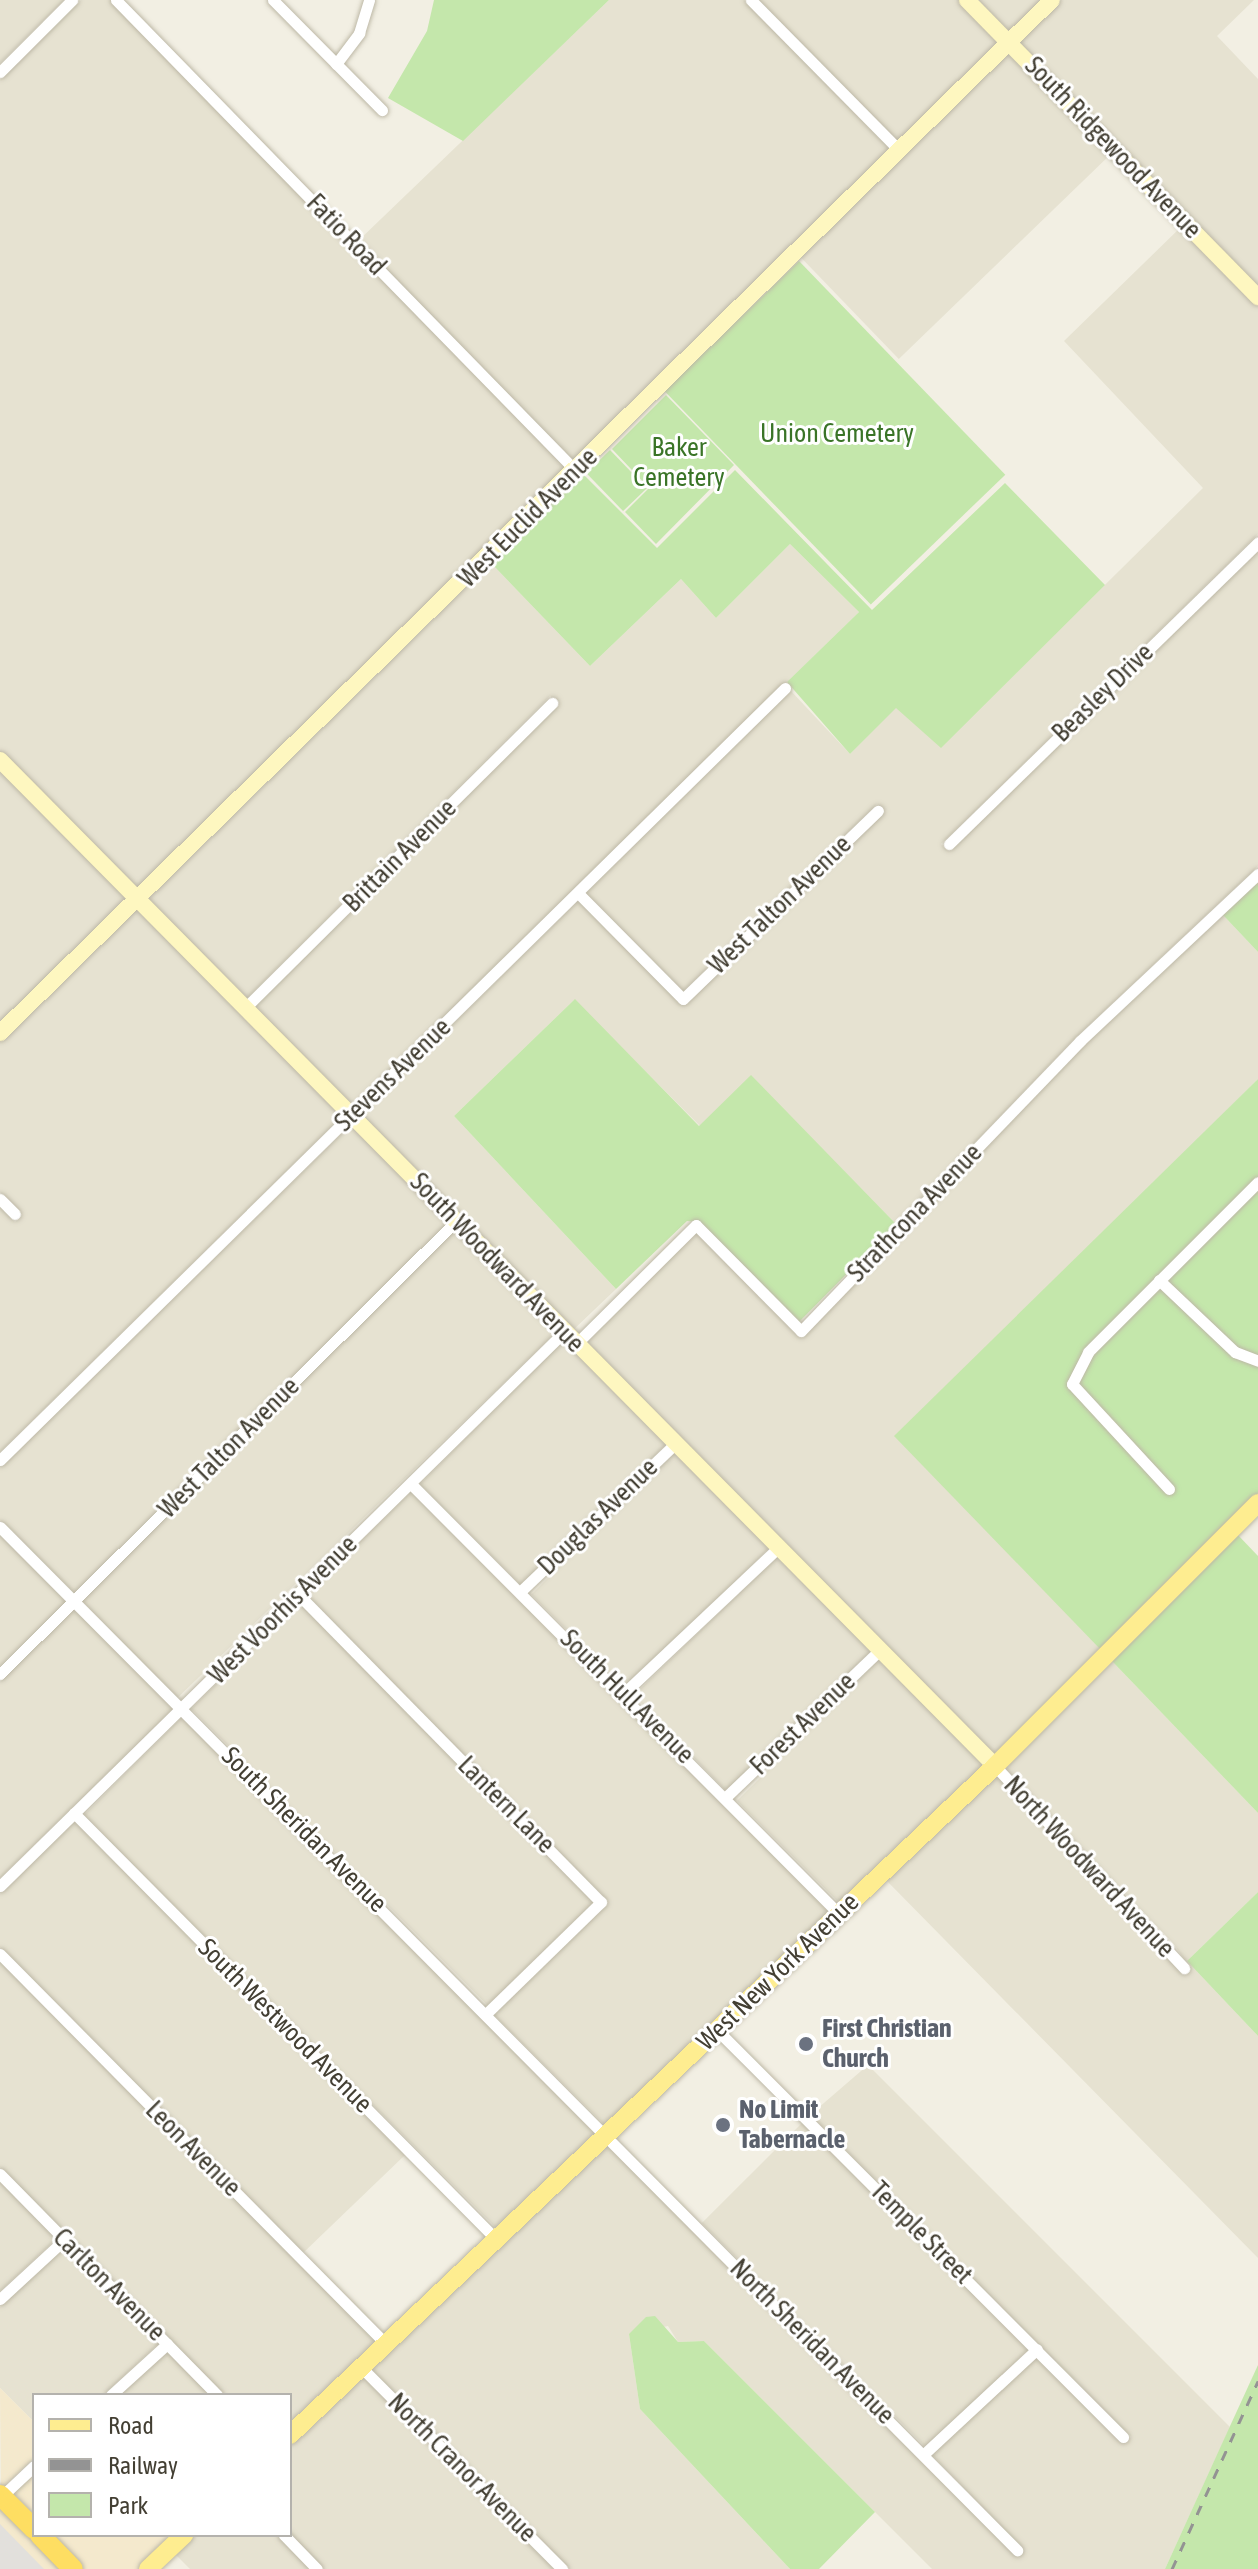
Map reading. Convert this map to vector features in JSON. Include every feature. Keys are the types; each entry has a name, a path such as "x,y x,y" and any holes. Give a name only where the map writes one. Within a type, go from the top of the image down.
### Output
{"highway":[{"path":"1,2495 32,2527"},
{"path":"42,2537 73,2569"}],"main road":[{"name":"West New York Avenue","path":"292,2433 995,1766 1258,1503"},
{"path":"148,2569 182,2537"}],"street":[{"path":"0,72 72,0"},
{"name":"Fatio Road","path":"116,0 576,471"},
{"path":"273,0 382,110"},
{"path":"336,64 359,33 369,0"},
{"path":"751,0 899,150"},
{"name":"South Ridgewood Avenue","path":"967,0 1011,41 1258,297"},
{"name":"West Euclid Avenue","path":"0,1033 576,471 1052,0"},
{"name":"Beasley Drive","path":"949,844 1258,542"},
{"name":"Stevens Avenue","path":"0,1460 785,688"},
{"name":"Brittain Avenue","path":"245,1008 552,703"},
{"name":"South Woodward Avenue","path":"0,760 995,1766"},
{"name":"West Talton Avenue","path":"578,893 683,999 878,811"},
{"name":"Strathcona Avenue","path":"570,1338 696,1225 801,1331 1080,1041 1258,874"},
{"path":"1169,1489 1072,1384 1088,1352 1258,1182"},
{"path":"0,1199 15,1214"},
{"name":"West Talton Avenue","path":"0,1674 456,1221"},
{"path":"1159,1280 1235,1352 1258,1361"},
{"name":"West Voorhis Avenue","path":"0,1886 411,1484 570,1338"},
{"name":"Douglas Avenue","path":"521,1591 675,1444"},
{"name":"South Hull Avenue","path":"411,1484 624,1693 839,1914"},
{"name":"South Sheridan Avenue","path":"0,1527 608,2134"},
{"path":"624,1693 778,1548"},
{"name":"Lantern Lane","path":"298,1594 601,1902 486,2014"},
{"name":"Forest Avenue","path":"726,1797 880,1650"},
{"name":"North Woodward Avenue","path":"995,1766 1184,1968"},
{"name":"South Westwood Avenue","path":"74,1813 496,2239"},
{"name":"Leon Avenue","path":"0,1954 386,2344"},
{"name":"Temple Street","path":"717,2030 1123,2437"},
{"name":"North Sheridan Avenue","path":"608,2134 1017,2550"},
{"name":"Carlton Avenue","path":"0,2174 215,2393"},
{"path":"0,2299 64,2240"},
{"path":"113,2393 167,2344"},
{"path":"924,2454 1037,2349"},
{"name":"North Cranor Avenue","path":"361,2367 562,2569"},
{"path":"1,2495 32,2468"},
{"path":"286,2537 317,2569"}],"shaded area":[{"path":"0,0 64,0 0,63"},
{"path":"81,0 120,0 357,242 609,0 744,0 891,149 139,891 0,753 0,80"},
{"path":"758,0 959,0 1003,41 898,142"},
{"path":"974,0 1044,0 1010,33"},
{"path":"1061,0 1254,0 1217,36 1258,79 1258,290 1019,42"},
{"path":"1011,49 1112,153 899,359 798,255"},
{"path":"1182,226 1258,305 1258,534 941,844 949,851 1258,551 1258,866 1076,1037 896,1224 751,1076 700,1126 574,1000 454,1116 616,1289 571,1332 360,1116 578,901 684,1006 885,812 877,804 683,991 586,893 791,691 850,754 896,707 941,747 1203,488 1064,341"},
{"path":"790,544 859,612 352,1107 253,1008 559,702 550,696 245,1000 148,899 491,563 590,666 681,579 716,618"},
{"path":"0,768 132,899 0,1024"},
{"path":"140,906 344,1114 0,1452 0,1206 15,1222 22,1215 0,1192 0,1041"},
{"path":"1223,915 1258,952 1258,1079 1191,1146 1102,1651 994,1758 584,1345 696,1233 797,1335 805,1335 1084,1046"},
{"path":"353,1123 449,1221 74,1593 0,1520 0,1468"},
{"path":"457,1229 556,1332 177,1699 77,1596"},
{"path":"564,1340 667,1443 523,1587 420,1484"},
{"path":"675,1451 770,1546 627,1690 531,1595"},
{"path":"412,1491 831,1914 607,2127 494,2015 605,1906 605,1898 306,1595"},
{"path":"0,1535 67,1601 0,1666"},
{"path":"779,1555 871,1651 726,1791 634,1695"},
{"path":"298,1602 596,1900 489,2006 191,1709"},
{"path":"75,1609 176,1707 0,1878 0,1682"},
{"path":"880,1658 987,1765 844,1908 737,1801"},
{"path":"1110,1659 1258,1813 1258,1892 1187,1961 1258,2036 1258,2258 886,1880 995,1773 1183,1975 1191,1969 1173,1943 1003,1766"},
{"path":"184,1715 601,2132 501,2233 84,1815"},
{"path":"75,1821 405,2155 303,2253 0,1947 0,1894"},
{"path":"0,1962 378,2343 292,2425 292,2393 222,2393 0,2167"},
{"path":"868,2065 1230,2427 1165,2569 932,2569 704,2341 678,2342 668,2326 629,2334 640,2409 790,2569 569,2569 369,2368 608,2142 1017,2557 1024,2550 931,2454 1037,2357 1123,2444 1131,2437 810,2115"},
{"path":"803,2122 1029,2348 928,2449 702,2223"},
{"path":"0,2182 56,2239 0,2291"},
{"path":"64,2247 159,2343 105,2393 32,2393 32,2420 0,2388 0,2307"},
{"path":"167,2352 208,2393 122,2393"},
{"path":"361,2375 555,2569 324,2569 292,2536 292,2441"},
{"path":"0,2388 32,2420 32,2460 1,2489"},
{"path":"32,2476 32,2520 10,2497"},
{"path":"0,2502 66,2569 0,2569"},
{"path":"0,2524 44,2569 0,2569"},
{"path":"49,2537 174,2537 140,2569 80,2569"},
{"path":"191,2537 279,2537 310,2569 190,2569 174,2553"}],"green space":[{"path":"434,0 609,0 463,141 388,98 427,31"},
{"name":"Union Cemetery","path":"799,261 1005,475 871,605 664,391"},
{"name":"Baker Cemetery","path":"666,395 734,465 656,544 625,512 649,488 612,449"},
{"path":"610,450 647,488 623,511 586,473"},
{"path":"735,470 872,610 1005,483 1105,585 941,748 896,708 850,754 787,682 859,612 790,544 716,618 681,579 590,666 491,563 582,473 657,548"},
{"path":"1258,882 1258,952 1223,915"},
{"path":"575,999 699,1126 751,1075 896,1224 799,1322 699,1222 687,1221 616,1289 454,1116"},
{"path":"1258,1079 1258,1495 1102,1651 894,1436"},
{"path":"1236,1533 1258,1556 1258,1813 1110,1659"},
{"path":"1258,1892 1258,2036 1187,1961"},
{"path":"655,2316 678,2342 704,2341 875,2512 819,2569 790,2569 640,2409 629,2334 646,2317"},
{"path":"1258,2365 1258,2569 1165,2569 1220,2448"}],"railway":[{"path":"1172,2569 1258,2381"}],"place":[{"name":"First Christian Church","path":"806,2044"},
{"name":"No Limit Tabernacle","path":"723,2125"}]}
